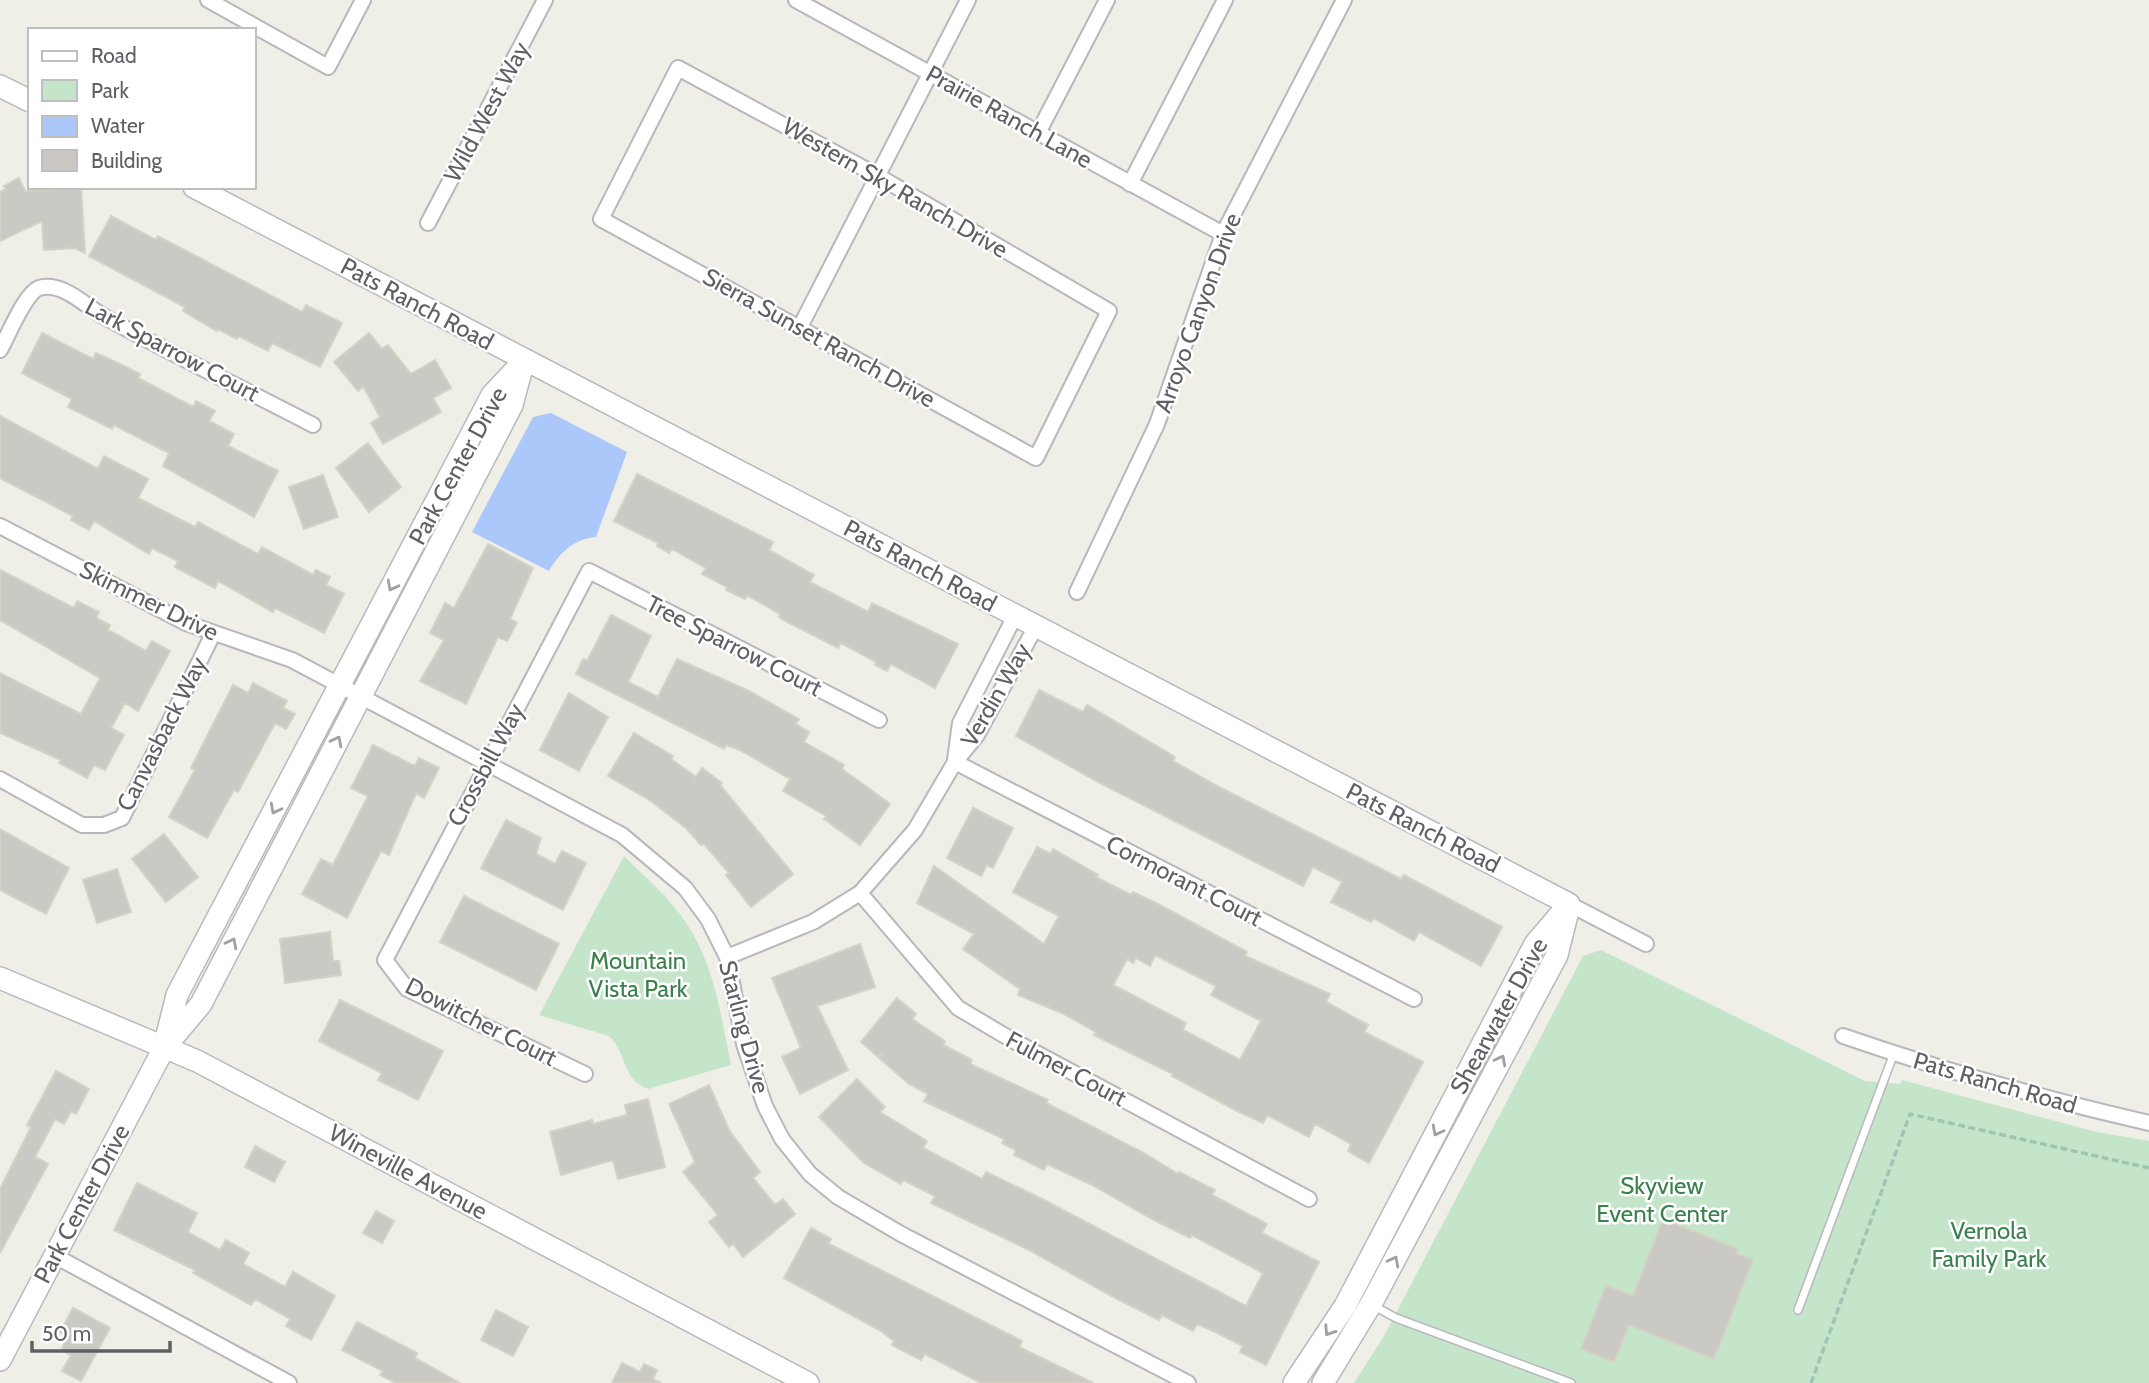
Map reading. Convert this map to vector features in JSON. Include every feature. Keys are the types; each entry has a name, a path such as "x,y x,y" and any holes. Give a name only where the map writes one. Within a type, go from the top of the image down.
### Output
{"street":[{"path":"208,0 328,67 363,0"},
{"name":"Wild West Way","path":"428,223 545,0"},
{"name":"Prairie Ranch Lane","path":"796,0 814,4 931,74 1223,234"},
{"path":"800,327 968,0"},
{"path":"1038,133 1107,0"},
{"path":"1130,184 1225,0"},
{"name":"Arroyo Canyon Drive","path":"1077,592 1157,424 1223,234 1344,0"},
{"name":"Western Sky Ranch Drive","path":"601,219 678,68 878,176 1109,311 1036,458"},
{"path":"0,86 28,101"},
{"name":"Pats Ranch Road","path":"198,189 1646,944"},
{"name":"Sierra Sunset Ranch Drive","path":"601,219 1036,458"},
{"name":"Lark Sparrow Court","path":"0,350 30,294 40,288 68,292 103,316 313,425"},
{"name":"Park Center Drive","path":"164,1048 177,995 492,395 524,360"},
{"name":"Park Center Drive","path":"0,1360 164,1048 201,1004 512,405 524,360"},
{"name":"Skimmer Drive","path":"0,526 186,623 214,635 273,652 340,686"},
{"name":"Tree Sparrow Court","path":"589,570 879,720"},
{"name":"Crossbill Way","path":"385,960 589,570"},
{"name":"Verdin Way","path":"955,762 960,723 1015,617"},
{"name":"Verdin Way","path":"727,957 813,922 859,893 915,830 955,762 977,735 1036,626"},
{"name":"Canvasback Way","path":"0,779 82,825 104,825 122,818 214,635"},
{"name":"Starling Drive","path":"340,686 622,835 685,888 708,919 727,957 744,1044 765,1106 782,1139 810,1174 838,1197 901,1234 1188,1383"},
{"name":"Cormorant Court","path":"955,762 1414,999"},
{"name":"Fulmer Court","path":"859,893 958,1008 1012,1041 1309,1199"},
{"name":"Shearwater Drive","path":"1323,1383 1371,1304 1557,955 1569,904"},
{"name":"Shearwater Drive","path":"1294,1383 1345,1306 1535,943 1569,904"},
{"name":"Dowitcher Court","path":"385,960 407,989 586,1074"},
{"name":"Wineville Avenue","path":"0,978 197,1061 808,1383"},
{"name":"Pats Ranch Road","path":"1843,1036 2052,1101 2149,1123"},
{"path":"55,1256 289,1383"}],"lane":[{"path":"1797,1310 1894,1053"},
{"path":"1371,1304 1396,1318 1570,1383"}],"path":[{"path":"1811,1383 1910,1114 2149,1168"}],"green space":[{"name":"Mountain Vista Park","path":"624,856 673,905 697,940 716,992 731,1065 648,1089 633,1079 609,1036 539,1015"},
{"name":"Skyview Event Center","path":"1601,950 1865,1081 1900,1084 1902,1080 2097,1132 2149,1141 2149,1383 1354,1383 1384,1336 1583,956"}],"water":[{"path":"551,413 627,452 596,537 581,540 568,548 549,571 472,532 533,417"}],"building":[{"path":"19,178 25,191 81,189 85,253 75,248 44,250 42,221 0,241 0,192 6,189 4,186"},
{"path":"111,216 156,240 158,236 302,312 306,305 342,323 320,367 272,343 268,351 239,336 237,339 218,329 217,331 183,311 185,307 89,256"},
{"path":"42,333 93,359 96,353 122,365 140,374 138,378 193,407 196,401 215,411 209,421 234,434 228,446 278,471 254,517 163,466 169,453 114,425 112,429 68,407 72,399 22,373"},
{"path":"369,333 382,349 388,345 411,374 435,360 451,388 433,398 441,412 383,444 371,423 380,417 363,386 358,391 334,362"},
{"path":"0,416 98,469 104,456 148,479 138,498 195,527 198,522 258,554 262,547 313,575 316,570 330,577 326,585 344,594 324,633 275,608 273,612 218,581 215,588 175,567 178,561 152,548 149,554 94,521 89,530 71,520 73,516 0,478"},
{"path":"368,443 401,487 369,512 336,468"},
{"path":"637,474 773,542 769,550 814,575 810,582 868,612 872,603 958,644 935,688 891,664 887,671 841,643 838,648 785,621 779,617 780,614 747,595 745,599 702,574 706,568 672,549 669,553 657,546 658,543 614,521"},
{"path":"323,475 338,517 304,529 289,487"},
{"path":"488,544 533,568 510,619 517,623 507,641 498,637 466,704 420,681 444,640 430,633 445,603 454,608"},
{"path":"0,570 74,608 77,601 99,612 96,618 110,625 108,630 146,651 152,641 170,651 138,711 125,703 111,728 124,735 105,770 94,765 87,778 59,763 61,760 0,733 0,673 81,714 100,678 0,620"},
{"path":"611,615 651,636 628,682 658,697 677,659 749,691 799,719 796,724 809,732 804,742 844,765 842,769 890,804 860,845 824,819 826,816 783,791 790,779 740,750 726,745 724,749 576,674 583,659 587,661"},
{"path":"253,683 287,701 283,708 295,714 286,729 275,723 238,792 234,790 207,838 169,817 195,770 191,768 233,685 248,693"},
{"path":"1039,690 1083,712 1087,705 1175,757 1173,761 1221,788 1401,879 1404,875 1502,927 1481,966 1419,932 1414,941 1373,918 1371,922 1331,902 1342,882 1313,867 1303,886 1100,783 1016,736"},
{"path":"569,693 608,717 579,771 540,750"},
{"path":"634,733 673,756 671,759 696,777 702,768 722,783 720,785 793,874 751,907 726,875 729,873 704,844 701,845 687,829 651,801 608,776"},
{"path":"373,745 415,766 419,758 439,768 424,798 416,793 389,855 381,851 347,918 302,894 321,859 333,865 368,796 351,788"},
{"path":"973,808 1013,828 993,868 987,865 981,876 947,858"},
{"path":"506,820 541,838 536,854 555,864 562,851 586,863 563,910 481,868"},
{"path":"0,829 69,868 46,914 0,890"},
{"path":"164,834 198,877 166,902 132,859"},
{"path":"1037,847 1051,854 1053,849 1098,875 1096,877 1131,895 1133,892 1158,904 1247,952 1245,956 1330,994 1326,1002 1368,1025 1364,1032 1423,1062 1369,1163 1348,1151 1351,1144 1315,1124 1309,1137 1267,1115 1263,1123 1094,1035 1096,1032 1062,1013 1018,995 1020,989 963,949 974,934 917,903 934,866 1044,944 1059,916 1013,892","holes":["1155,955 1216,986 1211,995 1261,1021 1240,1060 1183,1030 1186,1023 1113,985 1127,959 1133,963 1136,958 1150,966"]},
{"path":"117,869 131,912 97,923 83,880"},
{"path":"464,896 559,944 536,990 440,942"},
{"path":"330,932 333,961 339,961 341,975 285,983 280,939"},
{"path":"860,944 875,987 817,1006 848,1070 800,1094 782,1057 801,1048 772,978"},
{"path":"897,998 916,1014 912,1019 945,1041 943,1045 972,1060 970,1064 1048,1100 1046,1103 1144,1153 1178,1174 1179,1172 1215,1190 1212,1195 1267,1224 1262,1233 1319,1262 1266,1365 1240,1352 1243,1346 1211,1330 1197,1324 1193,1331 1162,1315 1159,1320 1119,1300 1029,1250 931,1203 935,1196 903,1180 901,1184 864,1163 819,1117 857,1079 885,1107 880,1112 927,1141 923,1148 982,1179 986,1172 1042,1199 1246,1306 1263,1273 1192,1235 1190,1238 1154,1220 1090,1184 1047,1164 1044,1170 1014,1155 1016,1150 1002,1143 1004,1139 924,1101 928,1094 909,1084 878,1057 883,1053 877,1056 861,1042"},
{"path":"340,1000 443,1051 418,1100 378,1080 382,1073 319,1041"},
{"path":"56,1071 89,1089 76,1114 71,1111 64,1124 55,1119 35,1157 48,1164 0,1253 0,1189 31,1127 27,1125"},
{"path":"709,1085 729,1130 760,1172 753,1178 775,1205 783,1199 795,1214 743,1257 733,1244 729,1247 709,1222 718,1215 683,1172 695,1162 669,1104"},
{"path":"648,1099 665,1167 618,1179 613,1160 561,1175 550,1132 592,1120 593,1124 627,1115 625,1105"},
{"path":"255,1146 285,1162 274,1182 245,1167"},
{"path":"137,1183 197,1213 188,1232 220,1250 226,1240 249,1253 243,1264 285,1287 293,1272 335,1296 311,1340 286,1326 290,1319 255,1299 251,1305 193,1273 195,1270 114,1230"},
{"path":"376,1211 394,1221 382,1243 363,1233"},
{"path":"1663,1219 1738,1249 1736,1253 1753,1260 1714,1359 1629,1325 1614,1362 1581,1349 1606,1285 1633,1296"},
{"path":"811,1228 831,1239 829,1244 1022,1341 1019,1347 1093,1383 981,1383 925,1354 921,1360 892,1345 894,1341 881,1331 784,1278"},
{"path":"73,1308 110,1328 81,1381 62,1371 71,1355 61,1350 68,1337 60,1332"},
{"path":"496,1310 528,1327 513,1356 481,1340"},
{"path":"357,1322 417,1353 415,1358 460,1383 396,1383 380,1375 383,1371 342,1350"},
{"path":"622,1363 640,1372 644,1364 657,1370 653,1379 661,1383 612,1383"}],"park label":[{"name":"Vernola Family Park","path":"1989,1245"}]}
